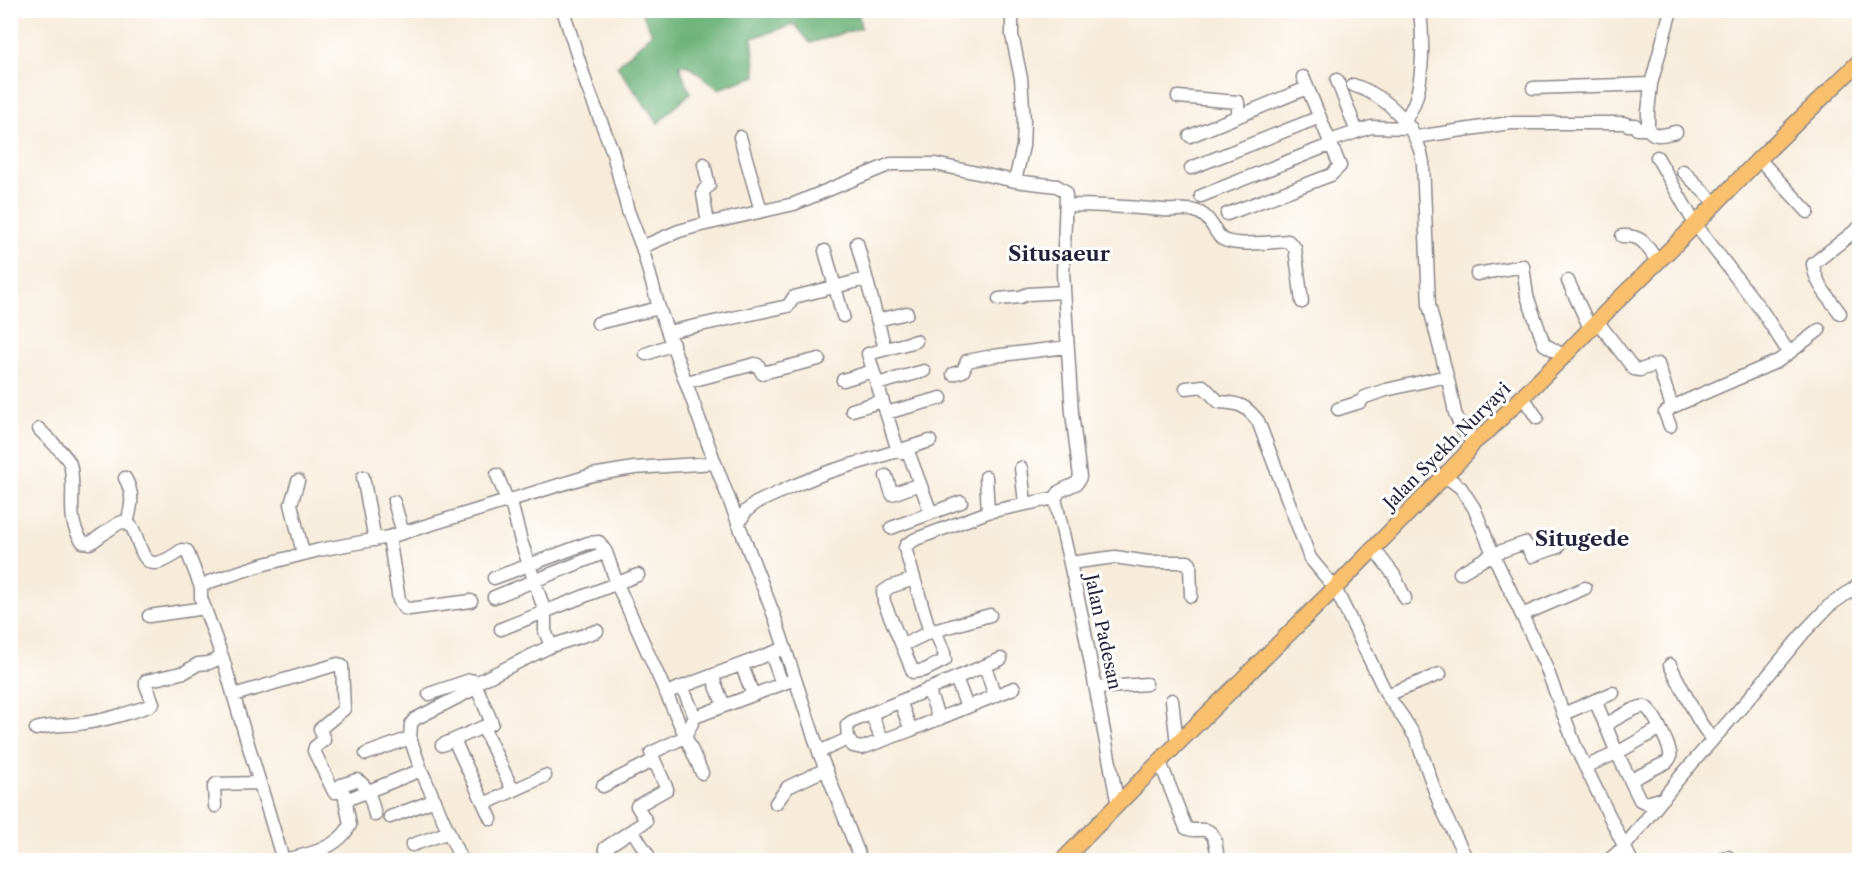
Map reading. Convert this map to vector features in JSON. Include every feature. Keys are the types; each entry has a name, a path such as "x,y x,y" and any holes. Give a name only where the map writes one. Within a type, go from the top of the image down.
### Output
{"main road":[{"name":"Jalan Syekh Nuryayi","path":"1063,861 1177,744 1374,549 1473,443 1523,397 1759,159 1860,61"}],"street":[{"path":"563,10 587,86 612,150 628,211 642,247 659,308 785,648 819,752 861,861"},
{"path":"1012,10 1012,35 1024,101 1022,153 1015,181"},
{"path":"1411,128 1419,80 1422,32 1420,10"},
{"path":"1671,10 1651,84 1648,129 1656,136 1676,132"},
{"path":"1336,80 1357,132"},
{"path":"1190,136 1238,116 1305,82 1340,166 1331,175 1227,214"},
{"path":"1533,88 1651,84"},
{"path":"1353,85 1369,90 1382,98 1411,128 1419,142 1423,163 1429,305 1457,420 1473,443"},
{"path":"1178,97 1238,102 1238,116"},
{"path":"1191,168 1320,117"},
{"path":"1201,196 1371,127 1411,128 1510,123 1624,123 1635,125 1637,129 1648,129"},
{"path":"740,137 761,212"},
{"path":"1658,157 1695,224 1762,311 1789,353"},
{"path":"1759,159 1808,212"},
{"path":"642,247 679,231 794,204 885,165 898,163 935,165 1060,188 1065,191 1064,292 1079,481 1059,492 1055,498 988,512 909,542 905,548 914,579 932,631 944,653 944,662 917,673 913,672 884,602 883,592 890,587 914,579"},
{"path":"704,164 709,186 703,194 708,223"},
{"path":"1677,191 1687,175 1715,203"},
{"path":"1066,205 1189,209 1203,214 1220,237 1229,241 1288,242 1295,248 1302,302"},
{"path":"1840,313 1820,285 1814,272 1814,264 1860,227"},
{"path":"1622,236 1633,235 1638,238 1657,261"},
{"path":"857,243 885,349"},
{"path":"825,251 843,316"},
{"path":"1477,274 1523,266 1527,296 1544,344 1564,356"},
{"path":"646,354 670,338 788,306 794,297 866,279"},
{"path":"1568,281 1594,325 1634,369 1640,370 1658,364 1672,407"},
{"path":"999,299 1028,294 1064,292"},
{"path":"598,323 659,308"},
{"path":"877,320 907,313"},
{"path":"1670,426 1665,413 1672,407 1778,361 1819,330"},
{"path":"898,451 868,354 916,341"},
{"path":"953,374 963,371 967,361 1067,347"},
{"path":"687,382 755,364 762,373 819,359"},
{"path":"843,380 873,371"},
{"path":"877,384 924,371"},
{"path":"1338,409 1386,390 1447,376"},
{"path":"1186,388 1203,386 1219,402 1239,404 1248,409 1258,422 1308,554 1335,588 1387,695 1416,738 1440,805 1467,861"},
{"path":"1523,397 1538,418"},
{"path":"886,413 941,398"},
{"path":"852,410 882,400"},
{"path":"39,429 69,462 73,520 84,542 90,543 122,522 132,528 149,562 157,563 182,550 187,551 201,587 200,595 234,695 258,783 283,860 310,855 324,849 345,833 350,825 346,800 342,792 334,792 314,751 315,747 324,740 320,729 344,709 340,665 234,695"},
{"path":"738,524 746,511 756,503 793,486 828,472 930,441"},
{"path":"898,451 909,454 931,513"},
{"path":"201,587 243,570 303,553 404,533 592,474 613,470 715,463"},
{"path":"1021,468 1025,503"},
{"path":"497,475 508,499 528,566 545,612 545,631 551,646"},
{"path":"885,476 892,494 920,484"},
{"path":"1443,476 1466,494 1474,508 1545,664 1576,748 1631,861"},
{"path":"363,477 375,540"},
{"path":"986,477 988,512"},
{"path":"125,478 130,487 132,499 127,523"},
{"path":"298,481 291,504 303,553"},
{"name":"Jalan Padesan","path":"1055,498 1096,688 1118,805"},
{"path":"394,502 404,533"},
{"path":"891,528 961,502"},
{"path":"389,537 399,600 404,608 471,601"},
{"path":"494,578 599,542 606,552 617,584 702,773"},
{"path":"1460,573 1493,554 1525,543 1532,556 1558,547"},
{"path":"1374,549 1394,574 1405,598"},
{"path":"494,597 606,552"},
{"path":"1070,562 1116,557 1148,562 1188,562 1190,564 1191,596"},
{"path":"501,629 638,575"},
{"path":"1609,861 1625,846 1805,631 1829,606 1860,584"},
{"path":"1522,615 1586,588"},
{"path":"148,616 205,608"},
{"path":"903,645 932,631 990,615"},
{"path":"461,861 421,770 410,738 411,724 415,719 472,690 477,684 551,646 597,631"},
{"path":"695,717 677,690 785,648"},
{"path":"772,656 783,684"},
{"path":"36,729 46,726 90,723 149,706 153,703 146,681 185,672 198,664 209,663 222,657"},
{"path":"1001,659 850,722 847,725 848,739 857,748 882,741 1014,688"},
{"path":"1670,665 1698,719 1712,740"},
{"path":"742,666 753,695"},
{"path":"985,666 995,696"},
{"path":"1387,695 1440,674"},
{"path":"713,678 724,706"},
{"path":"956,678 967,707"},
{"path":"607,858 605,848 646,821 637,806 668,789 651,753 685,737 695,717 795,679"},
{"path":"429,694 470,680 477,684 492,723 448,743 491,819"},
{"path":"1096,688 1146,684"},
{"path":"928,689 939,719"},
{"path":"1563,714 1613,693"},
{"path":"1172,700 1177,744"},
{"path":"1595,700 1617,753 1642,802 1664,798"},
{"path":"900,701 911,730"},
{"path":"1605,725 1642,706 1651,710 1668,747 1670,758 1667,762 1631,780"},
{"path":"871,713 882,741"},
{"path":"483,727 513,791"},
{"path":"1586,767 1617,753 1659,729"},
{"path":"366,754 410,738"},
{"path":"819,752 848,739"},
{"path":"603,786 654,760"},
{"path":"1160,762 1186,828 1193,831 1205,830 1212,834 1215,838 1218,861"},
{"path":"776,803 788,786 826,769"},
{"path":"346,800 421,770"},
{"path":"484,804 545,776"},
{"path":"341,785 357,780 363,784 375,815"},
{"path":"215,806 214,787 216,784 258,783"},
{"path":"390,817 435,800"},
{"path":"632,830 648,855"},
{"path":"412,844 449,831"}],"green space":[{"path":"641,11 858,11 861,28 810,43 795,24 752,38 756,76 718,89 689,66 679,65 690,93 658,123 617,66 652,33"}],"district":[{"name":"Situsaeur","path":"1059,253"},
{"name":"Situgede","path":"1582,538"}]}
